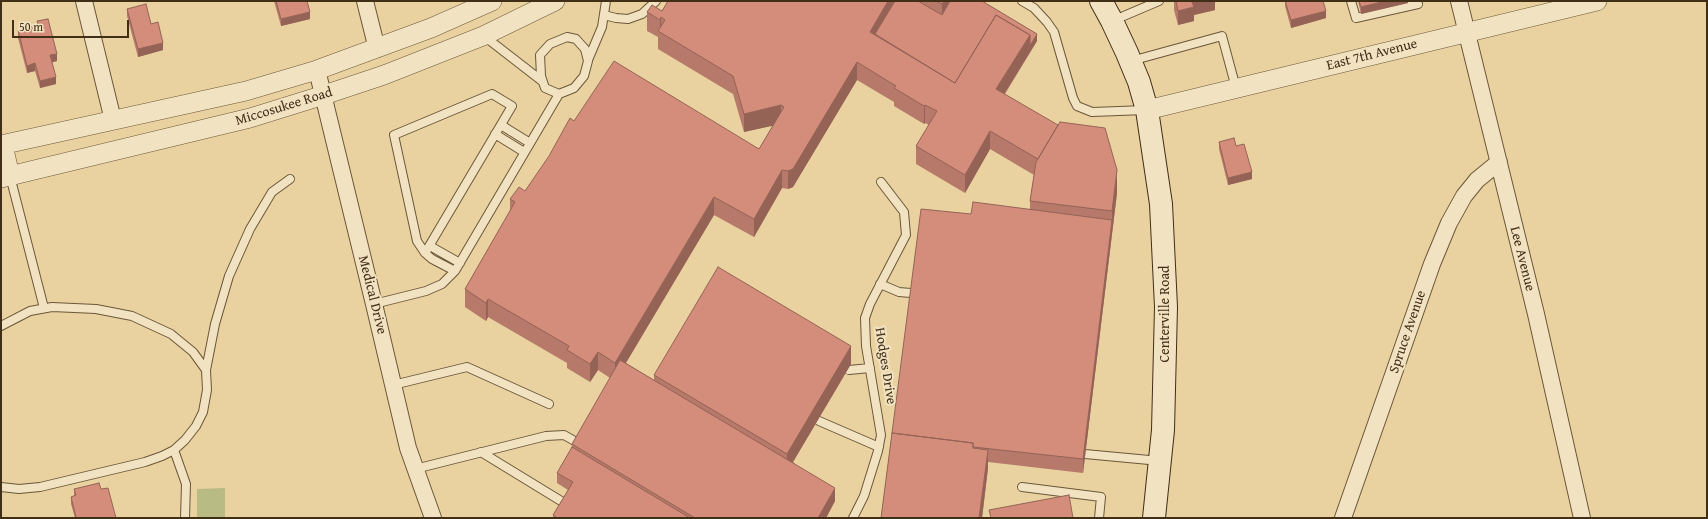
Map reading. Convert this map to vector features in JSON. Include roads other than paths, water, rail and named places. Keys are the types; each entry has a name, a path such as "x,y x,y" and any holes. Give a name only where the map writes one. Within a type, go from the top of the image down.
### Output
{"main road":[{"name":"Centerville Road","path":"1101,1 1112,20 1130,61 1148,110 1161,204 1166,307 1163,430 1154,518"}],"street":[{"path":"84,1 114,120"},
{"path":"365,1 377,49"},
{"name":"Miccosukee Road","path":"2,145 246,91 317,70 377,49 431,28 492,1"},
{"path":"451,48 467,31 531,1"},
{"name":"Miccosukee Road","path":"6,177 250,118 324,95 384,75 483,36 555,1"},
{"name":"Lee Avenue","path":"1459,1 1499,162 1582,518"},
{"name":"East 7th Avenue","path":"1148,110 1597,1"},
{"name":"Medical Drive","path":"317,70 408,448 433,518"},
{"path":"2,145 6,177"},
{"name":"Spruce Avenue","path":"1343,518 1432,264 1449,223 1464,196 1477,180 1499,162"}],"lane":[{"path":"374,304 426,292 442,284 455,271 559,94 574,88 584,76 588,61 602,27 606,1"},
{"path":"604,15 628,19 642,14 656,1"},
{"path":"1022,1 1034,8 1048,22 1054,32 1073,98 1077,106 1092,112 1148,110"},
{"path":"1112,20 1159,1"},
{"path":"1351,1 1356,18 1418,4 1417,1"},
{"path":"483,36 542,81"},
{"path":"1130,61 1222,36 1236,88"},
{"path":"559,94 545,88 542,81 540,55 550,44 568,37 576,39 585,49 588,61"},
{"path":"427,249 512,106 492,94 394,135 417,240 427,249 460,263"},
{"path":"501,125 530,143"},
{"path":"496,134 524,152"},
{"path":"6,177 44,308"},
{"path":"1,487 40,487 145,462 174,450 185,440 196,426 203,412 207,390 206,370 215,324 232,269 250,229 272,192 290,179"},
{"name":"Hodges Drive","path":"853,518 864,496 879,447 881,435 881,425 866,346 865,318 880,284 906,236 904,212 881,182"},
{"path":"427,249 432,259 455,271"},
{"path":"880,284 899,292 911,293"},
{"path":"1,326 30,311 52,307 96,309 132,316 172,334 193,352 206,370"},
{"path":"394,385 467,367 549,404"},
{"path":"849,370 870,368"},
{"path":"819,421 879,447"},
{"path":"415,469 546,436 564,435 580,444"},
{"path":"174,450 186,484 185,518"},
{"path":"481,452 566,504"},
{"path":"1085,454 1161,461"},
{"path":"1022,487 1101,497 1099,518"}]}
